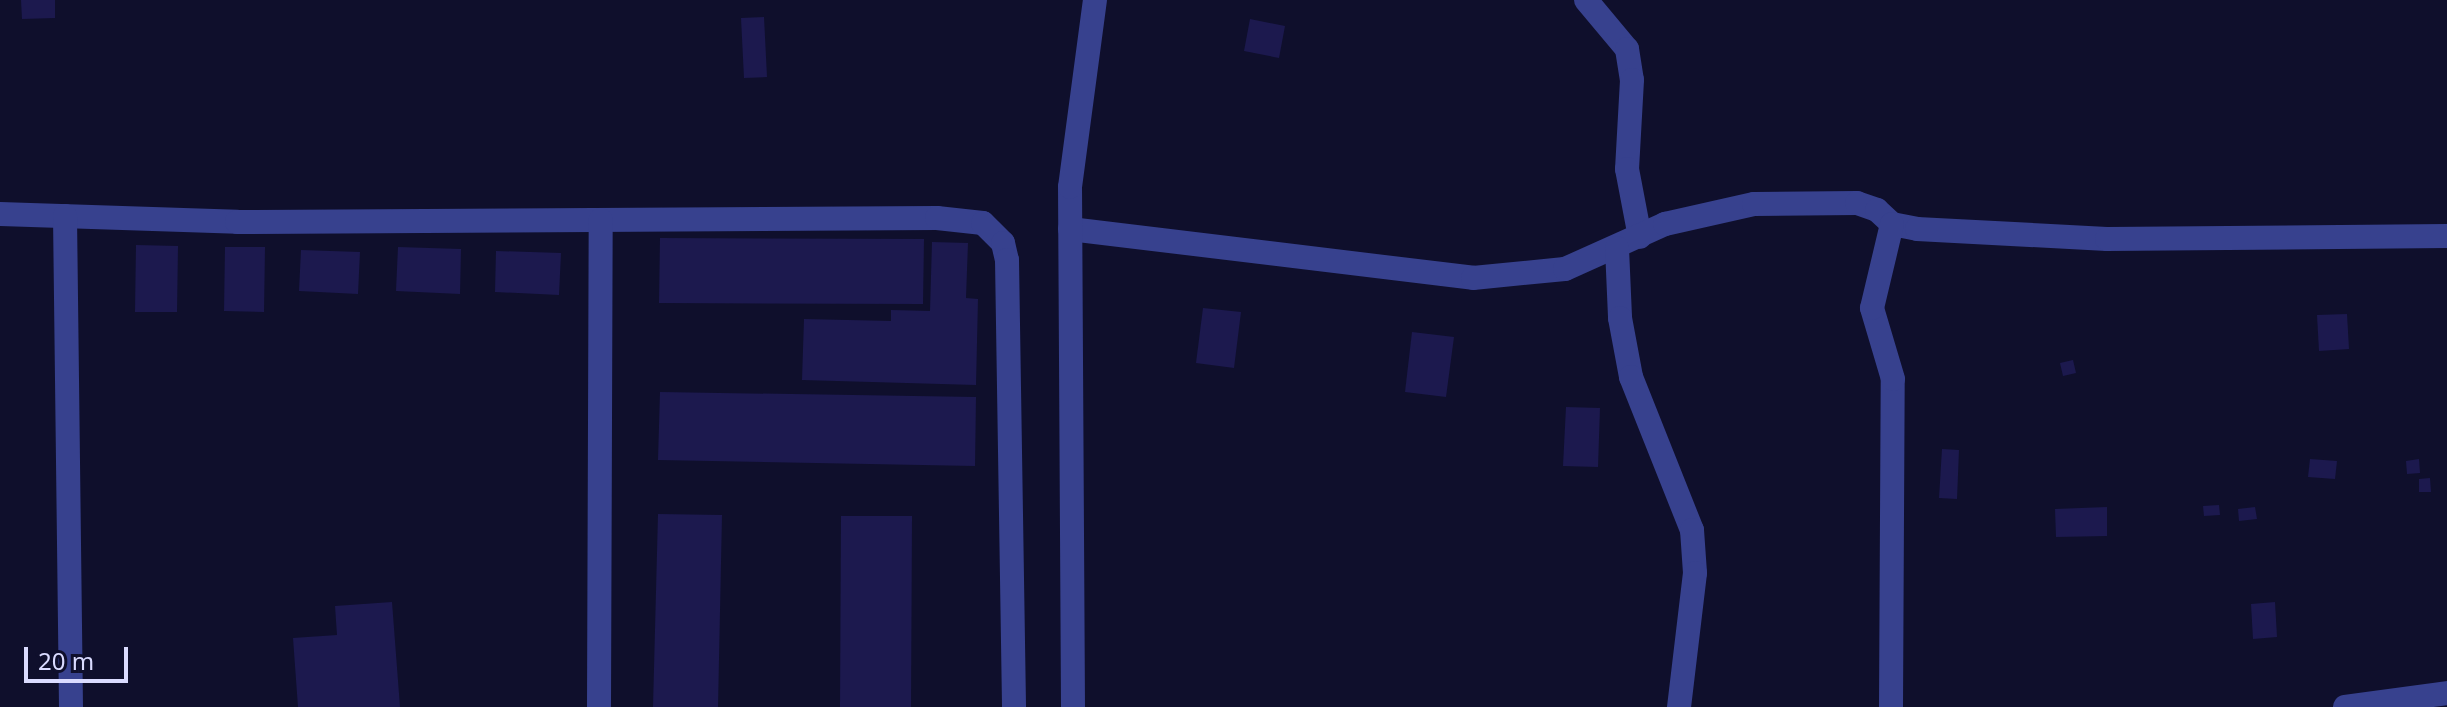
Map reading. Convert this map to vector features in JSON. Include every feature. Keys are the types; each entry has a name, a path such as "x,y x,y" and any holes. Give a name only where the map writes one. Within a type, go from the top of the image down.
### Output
{"street":[{"path":"1073,707 1070,187 1095,0"},
{"path":"1586,0 1627,49 1632,80 1627,169 1640,237"},
{"path":"1070,229 1473,278 1565,269 1665,224 1754,204 1857,203 1877,210 1892,224 2203,242 2447,236"},
{"path":"0,214 237,222 937,218 968,219 995,232 1007,260 1014,707"},
{"path":"65,216 71,707"},
{"path":"599,707 601,220"},
{"path":"1891,707 1893,379 1872,308 1892,224"},
{"path":"1617,248 1620,318 1631,377 1692,530 1693,601 1679,707"},
{"path":"2345,707 2447,693"}],"building":[{"path":"21,0 55,0 55,18 22,19"},
{"path":"764,17 767,77 744,78 741,18"},
{"path":"1250,19 1285,26 1279,58 1244,51"},
{"path":"660,238 924,239 923,304 659,303"},
{"path":"932,242 968,243 966,298 978,299 976,385 802,380 804,319 891,321 891,310 930,311"},
{"path":"136,245 178,246 177,312 135,312"},
{"path":"225,247 265,247 264,312 224,311"},
{"path":"398,247 461,249 460,294 396,291"},
{"path":"301,250 360,252 358,294 299,291"},
{"path":"496,251 561,253 559,295 495,292"},
{"path":"1203,308 1241,312 1234,368 1196,363"},
{"path":"2347,314 2349,349 2319,351 2317,315"},
{"path":"1412,332 1454,337 1446,397 1405,392"},
{"path":"2073,360 2076,373 2063,376 2060,363"},
{"path":"660,392 976,397 975,466 658,460"},
{"path":"1566,407 1600,408 1598,467 1563,466"},
{"path":"1942,449 1959,450 1957,499 1939,498"},
{"path":"2310,459 2337,461 2335,479 2308,477"},
{"path":"2419,459 2420,473 2407,474 2406,461"},
{"path":"2430,478 2431,492 2419,492 2419,479"},
{"path":"2219,505 2220,515 2204,516 2203,506"},
{"path":"2107,507 2107,536 2056,537 2055,509"},
{"path":"2255,507 2257,519 2239,521 2238,509"},
{"path":"658,514 722,515 718,707 653,707"},
{"path":"841,516 912,516 911,707 840,707"},
{"path":"392,602 400,707 298,707 293,638 337,635 335,606"},
{"path":"2275,602 2277,637 2253,639 2251,604"}]}
